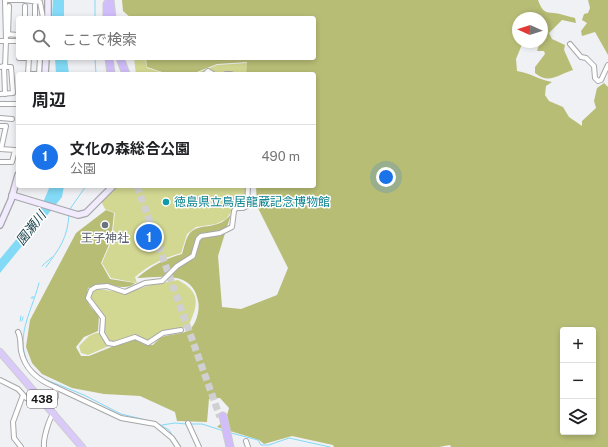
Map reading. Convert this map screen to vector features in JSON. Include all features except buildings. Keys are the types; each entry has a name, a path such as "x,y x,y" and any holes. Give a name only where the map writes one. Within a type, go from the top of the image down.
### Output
{"highway":[{"path":"107,0 108,16"},
{"path":"108,16 110,0"},
{"path":"110,60 111,72"},
{"path":"121,60 125,72"},
{"name":"438","path":"0,352 82,447"},
{"path":"222,417 230,447"},
{"path":"224,426 227,447"}],"main road":[{"path":"48,0 48,16"},
{"path":"45,72 46,60"},
{"path":"0,225 14,196 16,186"},
{"path":"14,196 76,215 86,213 111,188"}],"street":[{"path":"3,67 11,67 13,93 2,94 3,67 6,41 5,0 38,1 41,4 42,16"},
{"path":"35,5 35,16"},
{"path":"6,34 9,6"},
{"path":"25,6 25,16"},
{"path":"6,34 16,35"},
{"path":"0,41 16,41"},
{"path":"570,44 581,57 586,58 594,66 595,78 598,81 601,80 608,65"},
{"path":"27,60 28,72"},
{"path":"38,72 40,60"},
{"path":"0,105 16,104"},
{"path":"0,118 12,118"},
{"path":"0,126 6,126 0,148 16,149 12,162 0,162"},
{"path":"181,330 163,333 148,343 136,337 114,344 108,343 102,333 102,318 88,298 91,290 103,286 125,292 145,283 162,282 176,266 193,256 198,239 201,236 220,233 232,227 234,211 236,208 247,206 248,188"},
{"path":"18,332 21,352 30,370 41,381 121,418 155,424 172,438 178,447"},
{"path":"0,380 18,389 23,395 37,401 42,399"},
{"path":"49,408 56,397 55,387"},
{"path":"21,447 14,438 14,422 23,395"},
{"path":"44,447 45,435 50,417 54,413"},
{"path":"188,423 198,447"},
{"path":"246,441 248,447"}],"green space":[{"path":"122,0 538,0 542,9 546,12 512,12 512,48 521,48 516,59 517,71 552,82 546,86 545,95 549,101 563,107 569,117 582,126 582,121 596,108 594,101 597,88 604,83 608,87 608,447 451,447 450,445 439,447 334,447 333,445 292,436 264,444 259,440 217,427 226,419 229,408 220,398 209,399 207,422 177,421 175,412 140,396 104,394 72,388 42,374 32,363 26,347 30,320 76,233 106,210 114,213 111,240 101,263 110,279 135,283 127,287 101,284 88,288 87,297 89,303 92,309 99,315 98,331 84,337 76,347 81,356 89,356 134,338 145,345 153,345 164,336 189,330 197,318 199,304 195,291 190,284 183,280 174,278 137,278 158,263 182,254 187,238 192,231 197,228 220,223 226,220 231,214 218,256 222,307 241,309 277,295 288,268 257,206 256,188 316,188 316,72 246,72 247,62 217,64 197,72 162,72 147,67 146,60 316,60 316,16 129,16 123,11"},
{"path":"588,0 608,0 608,55 595,32 582,36 581,31 587,23 582,20 584,14 588,13 590,8"},
{"path":"548,12 575,18 576,23 562,20 549,33 552,39 565,45 564,50 573,70 554,78 545,78 540,76 535,73 535,67 545,54 544,51 537,51 538,48 548,48"},
{"path":"134,60 145,60 147,68 160,72 136,72"},
{"path":"247,63 246,72 199,72 217,65"},
{"path":"115,188 247,188 246,204 243,206 236,206 226,219 216,224 196,227 187,234 181,253 151,265 135,277 137,283 111,278 102,263 112,240 115,213 105,209 101,201"},
{"path":"178,280 191,290 196,300 196,306 188,327 163,332 151,342 138,335 116,342 109,342 105,332 104,317 91,298 93,292 97,289 128,293 150,285"},
{"path":"96,333 101,333 111,345 88,355 81,353 79,346 89,336"}],"water":[{"path":"53,0 64,0 64,16 52,16"},
{"path":"55,60 67,60 69,72 56,72"},
{"name":"園瀬川","path":"49,188 64,188 62,197 0,273 0,259 39,212"}],"waterway":[{"path":"95,0 95,16"},
{"path":"95,60 96,72"},
{"path":"70,209 85,188"},
{"path":"46,267 59,249 65,237 69,214"},
{"path":"42,266 52,257"},
{"path":"36,374 28,363 24,352 23,341 27,318 39,283"},
{"path":"20,321 21,316"},
{"path":"22,321 23,317"},
{"path":"44,379 84,395 121,414 154,422"},
{"path":"157,423 169,430 180,447"},
{"path":"162,425 175,423 186,424"},
{"path":"190,424 202,424 224,431"},
{"path":"231,433 258,440 261,445 269,445 289,438 330,447"}],"tunnel":[{"path":"138,188 220,417"}],"place":[{"name":"徳島県立鳥居龍蔵記念博物館","path":"166,202"},
{"name":"王子神社","path":"105,225"},
{"name":"文化の森総合公園","path":"149,237"}]}
